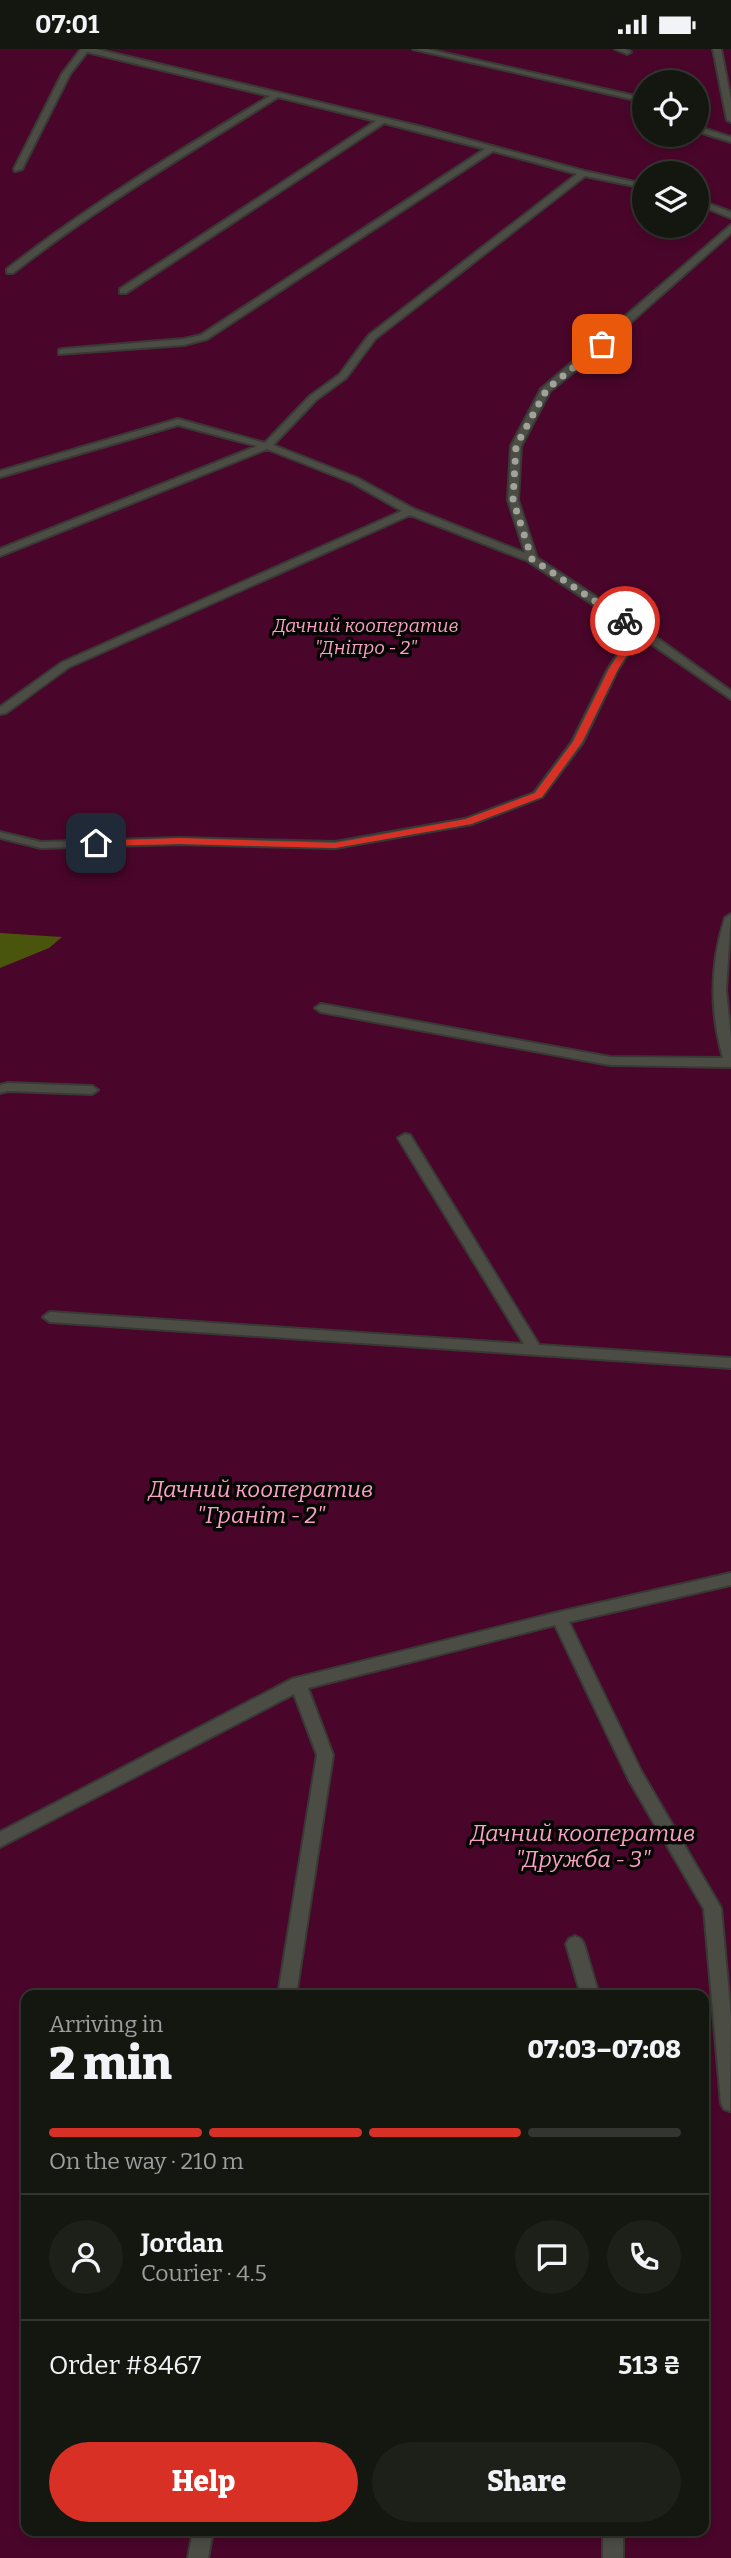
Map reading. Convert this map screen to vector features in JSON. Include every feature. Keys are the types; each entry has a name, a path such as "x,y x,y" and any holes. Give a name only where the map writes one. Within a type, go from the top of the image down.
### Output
{"lane":[{"path":"18,169 66,74 85,49 632,183"},
{"path":"417,49 632,97"},
{"path":"717,49 731,120"},
{"path":"10,271 55,234 275,96"},
{"path":"123,291 381,121"},
{"path":"709,132 731,140"},
{"path":"62,352 184,342 204,337 493,148"},
{"path":"0,553 267,446 313,398 343,376 372,337 583,173"},
{"path":"709,206 731,215"},
{"path":"532,559 513,500 516,446 547,389 731,228"},
{"path":"0,474 178,422 267,446 354,481 410,511 532,559 639,630 731,697"},
{"path":"2,711 65,666 410,511"},
{"path":"0,835 41,845 180,841 335,845 468,822 538,795 577,742 613,669 639,630"},
{"path":"321,1008 610,1061 731,1063 719,1011 724,936 731,918"},
{"path":"0,1089 92,1090"},
{"path":"405,1138 534,1348"},
{"path":"50,1317 731,1363"},
{"path":"0,1840 298,1684 559,1618 731,1579"},
{"path":"559,1618 635,1775 712,1909 730,2103"},
{"path":"288,1990 325,1755 298,1684"},
{"path":"575,1944 589,1990"},
{"path":"198,2558 201,2536"},
{"path":"613,2536 613,2558"}],"green space":[{"path":"0,49 731,49 731,2558 0,2558"}],"shaded area":[{"path":"0,933 62,937 49,948 0,968"}],"way so far":[{"path":"602,344 547,389 516,446 513,500 532,559 625,621"}],"route":[{"path":"96,843 180,841 335,845 468,822 538,795 577,742 613,669 639,630 625,621"}],"park label":[{"name":"Дачний кооператив \"Дніпро - 2\"","path":"366,636"},
{"name":"Дачний кооператив \"Граніт - 2\"","path":"261,1502"},
{"name":"Дачний кооператив \"Дружба - 3\"","path":"583,1846"}]}
